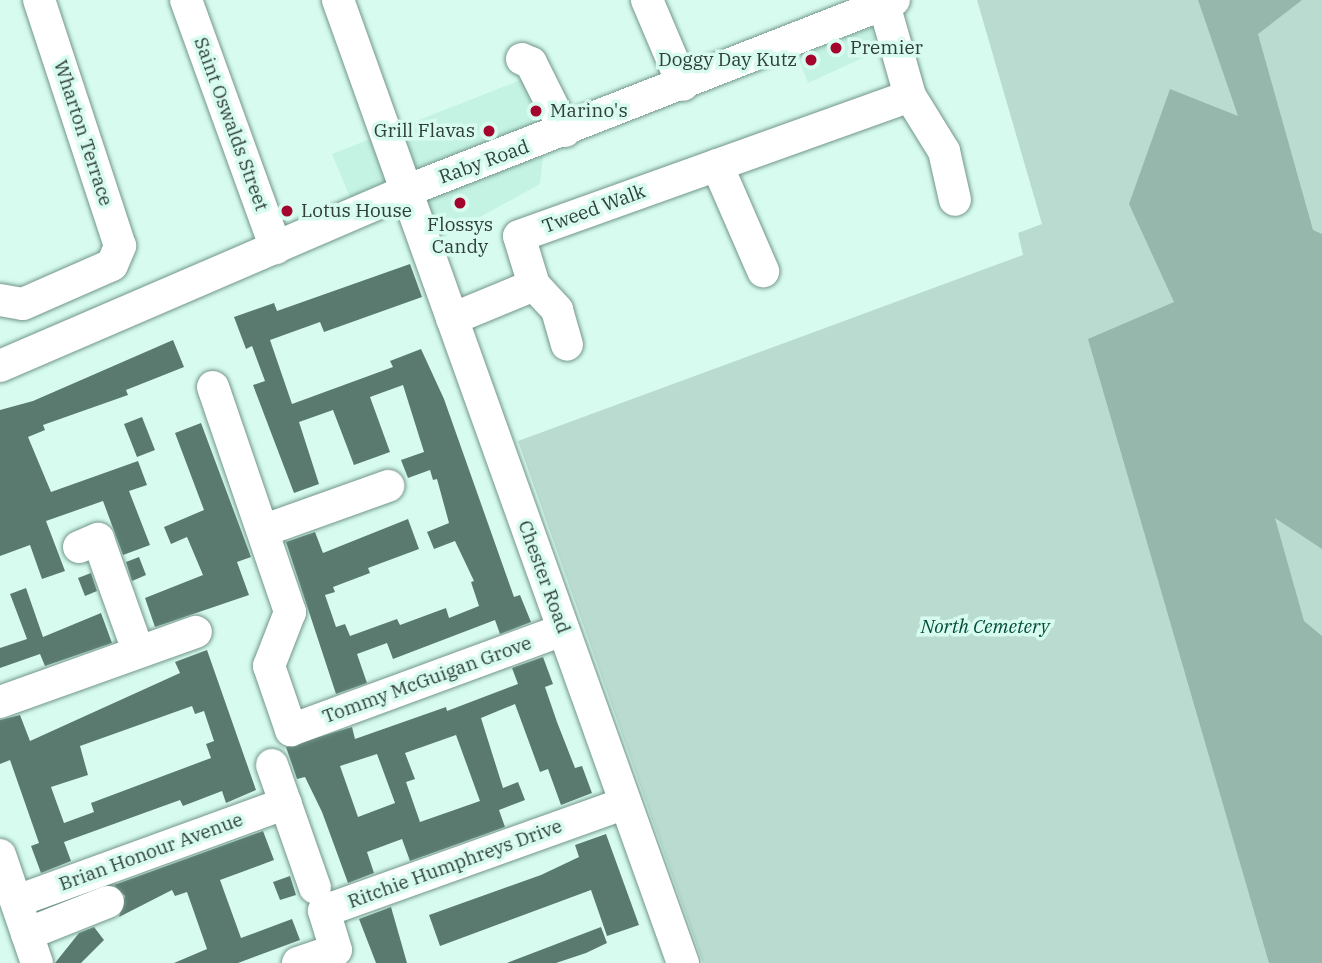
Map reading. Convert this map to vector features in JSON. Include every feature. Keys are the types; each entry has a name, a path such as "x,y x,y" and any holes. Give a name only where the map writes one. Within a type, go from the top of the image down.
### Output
{"street":[{"name":"Wharton Terrace","path":"0,300 23,304 112,265 120,246 39,0"},
{"name":"Saint Oswalds Street","path":"186,0 276,248"},
{"name":"Chester Road","path":"338,0 683,963"},
{"path":"647,0 683,85"},
{"name":"Raby Road","path":"0,366 406,191 683,85 889,2"},
{"path":"889,2 910,96 944,151 955,200"},
{"path":"522,59 531,63 565,131"},
{"name":"Tweed Walk","path":"567,345 556,310 534,285 519,236 910,96"},
{"path":"717,165 763,271"},
{"path":"452,319 534,285"},
{"path":"213,387 265,530 387,486"},
{"name":"Tommy McGuigan Grove","path":"265,530 290,612 269,666 290,730 563,630"},
{"path":"79,547 98,539 138,652"},
{"path":"0,702 196,632"},
{"path":"272,765 315,888"},
{"name":"Brian Honour Avenue","path":"17,901 286,803"},
{"name":"Ritchie Humphreys Drive","path":"298,963 336,950 324,911 625,803"},
{"path":"0,855 32,948 108,902"}],"shaded area":[{"path":"1198,0 1302,0 1258,34 1313,230 1322,234 1322,549 1275,518 1304,621 1322,636 1322,963 1269,963 1088,339 1174,302 1129,204 1170,89 1238,116"},
{"path":"871,28 878,51 808,83 798,57"},
{"path":"531,76 547,123 540,184 442,238 429,208 421,202 352,202 332,154"}],"green space":[{"name":"North Cemetery","path":"977,0 1322,0 1322,963 703,963 518,441 1023,255 1018,233 1042,224"}],"building":[{"path":"410,264 422,297 324,332 320,322 270,340 292,404 393,367 390,361 421,349 444,399 514,597 520,595 531,622 500,634 495,620 393,659 387,643 357,654 367,683 336,694 286,542 315,532 323,553 408,519 419,549 368,568 370,573 333,587 335,592 325,595 336,627 345,624 350,636 397,619 400,625 446,608 449,618 479,606 471,582 474,581 455,541 434,549 427,532 449,523 437,479 433,480 430,470 408,478 401,460 424,452 403,385 370,397 390,452 354,465 333,410 299,422 319,484 294,493 253,385 265,381 252,346 246,349 234,317 274,303 277,311"},
{"path":"173,340 184,367 126,390 128,395 43,425 45,430 28,437 51,492 138,461 147,485 129,491 150,545 123,555 103,501 46,521 65,571 42,579 30,545 0,556 0,410 33,401"},
{"path":"142,417 155,450 137,457 124,424"},
{"path":"201,423 251,557 237,562 249,595 155,627 145,598 203,575 187,537 171,544 164,527 204,510 175,433"},
{"path":"139,557 146,575 132,581 126,562"},
{"path":"91,573 97,591 85,596 78,578"},
{"path":"26,588 43,637 101,613 112,643 45,666 40,654 0,668 0,648 27,639 10,594"},
{"path":"207,650 256,790 226,803 222,791 183,806 180,800 64,842 71,861 41,873 31,846 39,843 10,760 0,764 0,720 20,715 30,741 180,673 175,662","holes":["192,706 195,714 204,711 214,741 206,744 211,758 91,803 94,812 64,823 51,787 88,775 80,746"]},
{"path":"543,657 553,684 545,687 557,722 575,768 582,766 592,793 561,805 548,769 540,772 515,704 481,718 503,788 518,782 525,800 499,810 505,827 410,861 402,839 367,852 374,873 348,883 322,812 305,777 297,779 286,747 352,727 355,739 446,707 447,711 518,684 512,668","holes":["456,735 480,801 420,822 406,782 415,779 405,753","377,754 395,803 358,817 340,766"]},
{"path":"263,831 274,860 220,880 241,938 292,919 300,940 238,963 174,963 207,949 187,892 175,896 172,890 119,917 125,896 114,885"},
{"path":"606,834 639,925 607,936 591,890 440,946 429,915 541,875 579,857 575,845"},
{"path":"290,876 296,895 280,900 273,882"},
{"path":"391,907 407,963 376,963 359,919"},
{"path":"94,927 104,940 81,963 55,963 79,933"},
{"path":"601,927 607,943 586,953 556,963 507,963"}],"place":[{"name":"Premier","path":"836,48"},
{"name":"Doggy Day Kutz","path":"811,60"},
{"name":"Marino's","path":"536,111"},
{"name":"Grill Flavas","path":"489,131"},
{"name":"Flossys Candy","path":"460,203"},
{"name":"Lotus House","path":"287,211"}]}
